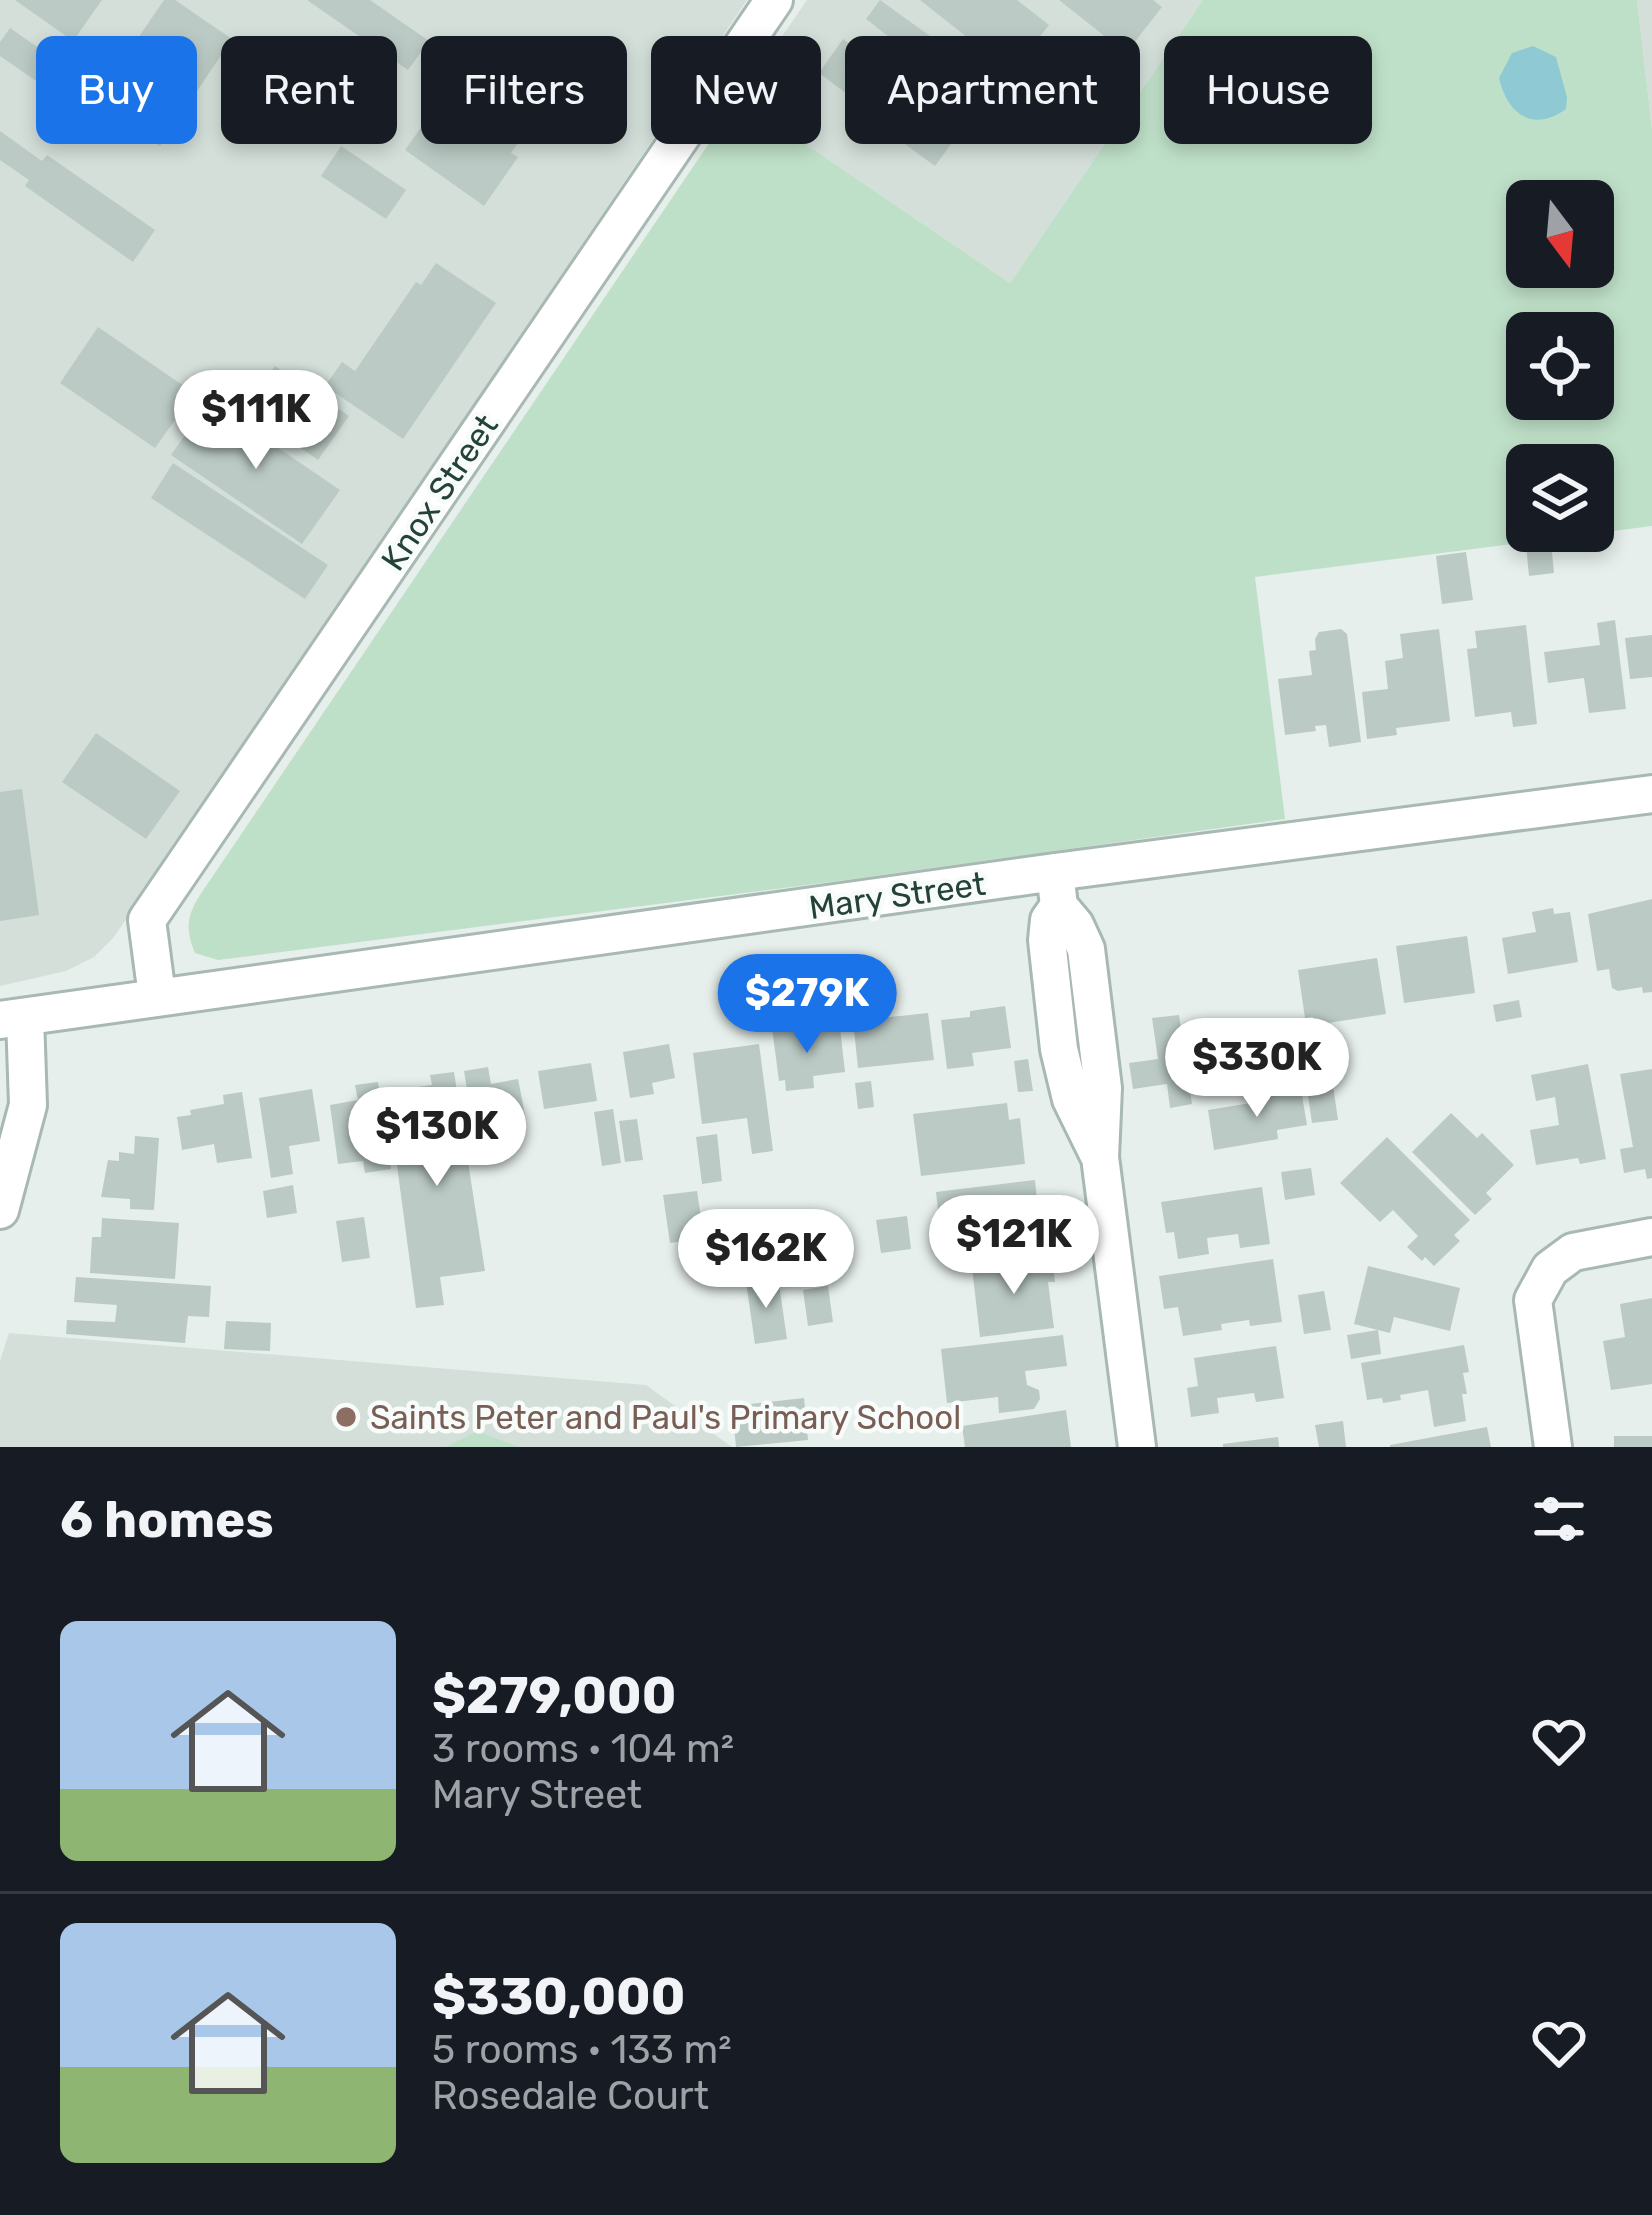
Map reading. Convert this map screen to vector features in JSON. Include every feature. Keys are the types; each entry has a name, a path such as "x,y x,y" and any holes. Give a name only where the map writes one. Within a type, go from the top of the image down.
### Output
{"street":[{"name":"Knox Street","path":"157,997 147,920 774,0"},
{"name":"Mary Street","path":"13,1019 157,997 1058,889 1652,794"},
{"path":"1058,889 1086,950 1103,1088 1100,1157 1137,1447"},
{"path":"0,1210 28,1105 13,1019"},
{"path":"1553,1447 1533,1300 1550,1270 1573,1252 1652,1238"}],"shaded area":[{"path":"0,0 747,0 723,36 651,36 651,142 114,937 94,957 66,971 0,986"},
{"path":"807,0 1203,0 1178,36 1164,36 1164,57 1140,92 1140,36 845,36 845,144 1105,144 1010,283 805,144 821,144 821,36 782,36"},
{"path":"1637,0 1652,0 1652,129"},
{"name":"Saints Peter and Paul's Primary School","path":"9,1333 646,1385 732,1447 0,1447 0,1361"}],"green space":[{"path":"1203,0 1637,0 1652,129 1652,526 1614,531 1614,444 1506,444 1506,545 1255,577 1285,819 218,960 195,953 189,923 200,895 709,144 805,144 1010,283 1105,144 1140,144 1140,92 1164,57 1164,144 1372,144 1372,36 1178,36"},
{"path":"477,1431 519,1447 446,1447"}],"water":[{"path":"1533,46 1556,57 1567,97 1566,109 1543,119 1515,110 1499,78 1512,53"}],"building":[{"path":"15,0 102,0 77,36 66,36"},
{"path":"164,0 175,0 228,36 221,36 221,55 197,91 197,36 139,36"},
{"path":"307,0 370,0 422,36 421,52 408,70 397,62 397,36 359,36"},
{"path":"880,0 930,36 888,36 866,19"},
{"path":"920,0 1017,0 1049,25 1040,36 966,36"},
{"path":"1059,0 1153,0 1162,7 1139,36 1105,36"},
{"path":"10,28 36,46 36,81 0,56 0,42"},
{"path":"843,39 845,40 845,92 821,70"},
{"path":"421,127 421,144 517,144 511,153 518,157 484,206 405,150"},
{"path":"0,131 42,161 47,155 155,230 133,262 25,186 29,180 0,160"},
{"path":"905,144 951,144 935,166"},
{"path":"341,146 406,190 386,219 321,176"},
{"path":"436,263 496,303 403,439 325,386 342,362 355,371 416,282 421,285"},
{"path":"98,327 194,393 155,448 60,383"},
{"path":"275,366 349,416 318,460 245,409"},
{"path":"209,401 340,490 302,544 171,455"},
{"path":"173,463 328,565 305,599 151,498"},
{"path":"1466,552 1473,600 1442,604 1436,556"},
{"path":"1527,552 1552,552 1554,573 1529,576"},
{"path":"1615,620 1626,709 1589,713 1584,678 1548,683 1544,652 1600,645 1597,623"},
{"path":"1526,625 1537,724 1513,727 1511,712 1475,717 1467,649 1477,648 1475,631"},
{"path":"1341,629 1347,634 1361,742 1329,747 1326,725 1285,735 1278,679 1312,675 1309,651 1316,650 1319,632"},
{"path":"1439,629 1450,721 1396,728 1397,735 1367,739 1362,692 1388,689 1385,661 1403,658 1400,634"},
{"path":"1652,635 1652,677 1630,679 1625,638"},
{"path":"96,733 180,791 146,839 62,782"},
{"path":"22,789 39,915 0,921 0,792"},
{"path":"1652,899 1652,992 1643,993 1642,987 1618,991 1612,988 1609,969 1597,971 1588,914"},
{"path":"1553,908 1554,914 1570,912 1578,962 1508,974 1502,938 1536,932 1532,912"},
{"path":"1467,936 1475,993 1404,1003 1396,946"},
{"path":"1377,958 1386,1014 1315,1025 1313,1017 1305,1018 1298,970"},
{"path":"1519,1000 1522,1017 1496,1022 1493,1005"},
{"path":"1005,1006 1011,1048 972,1053 974,1066 947,1069 941,1020"},
{"path":"928,1013 934,1060 858,1068 853,1021"},
{"path":"1179,1015 1192,1104 1170,1108 1167,1084 1133,1089 1129,1063 1158,1059 1152,1018"},
{"path":"793,1025 794,1034 840,1028 845,1072 813,1076 814,1088 786,1091 785,1080 779,1081 772,1028"},
{"path":"669,1044 675,1078 652,1083 654,1094 630,1098 623,1052"},
{"path":"759,1044 773,1151 752,1154 747,1118 702,1124 693,1053"},
{"path":"1028,1059 1033,1091 1018,1092 1014,1061"},
{"path":"591,1063 597,1101 544,1109 538,1071"},
{"path":"1588,1064 1606,1159 1536,1165 1530,1130 1559,1125 1555,1097 1536,1101 1531,1075"},
{"path":"488,1067 491,1084 518,1079 526,1120 519,1121 520,1130 475,1138 464,1071"},
{"path":"1652,1069 1652,1178 1647,1179 1645,1169 1624,1173 1620,1149 1633,1147 1620,1074"},
{"path":"454,1072 485,1271 440,1277 444,1305 416,1308 396,1158 406,1157 397,1090 432,1085 430,1075"},
{"path":"1332,1078 1338,1120 1312,1123 1306,1082"},
{"path":"871,1081 874,1107 858,1109 855,1083"},
{"path":"378,1082 391,1169 365,1173 363,1161 338,1164 330,1105 358,1100 355,1085"},
{"path":"312,1089 320,1141 289,1146 293,1174 271,1178 259,1098"},
{"path":"1301,1090 1307,1125 1277,1130 1278,1139 1214,1150 1208,1110"},
{"path":"242,1092 252,1158 217,1163 214,1144 182,1150 177,1117 224,1104 223,1095"},
{"path":"1007,1103 1009,1120 1020,1118 1025,1164 921,1176 913,1114"},
{"path":"613,1109 621,1163 602,1166 594,1112"},
{"path":"1451,1113 1477,1138 1482,1133 1514,1165 1486,1193 1492,1199 1475,1215 1412,1152"},
{"path":"637,1119 643,1160 625,1162 619,1121"},
{"path":"717,1134 722,1181 702,1184 696,1137"},
{"path":"135,1136 159,1138 154,1210 130,1209 130,1199 101,1197 108,1160 119,1161 119,1152 134,1154"},
{"path":"1387,1137 1470,1220 1454,1235 1460,1241 1434,1266 1407,1247 1418,1236 1393,1210 1380,1222 1340,1183"},
{"path":"1311,1168 1315,1195 1285,1200 1281,1172"},
{"path":"1035,1180 1038,1210 1029,1211 1030,1249 1001,1253 997,1225 941,1237 936,1192"},
{"path":"293,1185 297,1213 267,1218 263,1191"},
{"path":"1262,1187 1270,1244 1240,1248 1238,1234 1207,1238 1209,1254 1178,1259 1174,1232 1166,1233 1161,1202"},
{"path":"697,1191 704,1238 670,1243 663,1195"},
{"path":"907,1216 911,1249 881,1253 876,1220"},
{"path":"364,1217 370,1258 342,1262 336,1221"},
{"path":"102,1218 179,1223 175,1279 90,1273 92,1237 101,1237"},
{"path":"1052,1257 1055,1282 1048,1282 1054,1328 980,1337 972,1267"},
{"path":"1273,1259 1282,1322 1250,1326 1249,1320 1183,1336 1178,1307 1164,1309 1159,1276"},
{"path":"1368,1266 1460,1288 1450,1331 1394,1317 1390,1333 1354,1324"},
{"path":"76,1277 211,1286 209,1317 188,1316 185,1343 66,1334 67,1320 115,1322 117,1305 74,1302"},
{"path":"778,1278 787,1339 755,1344 746,1282"},
{"path":"828,1286 833,1322 808,1326 803,1290"},
{"path":"1324,1291 1331,1330 1304,1334 1298,1295"},
{"path":"1652,1298 1652,1384 1611,1390 1603,1341 1625,1337 1620,1304"},
{"path":"226,1321 271,1323 270,1351 224,1349"},
{"path":"1378,1330 1381,1354 1351,1359 1347,1335"},
{"path":"1063,1335 1067,1366 1025,1371 1027,1385 1039,1390 1034,1409 999,1413 998,1397 947,1403 941,1349"},
{"path":"1464,1345 1469,1372 1463,1373 1466,1421 1434,1427 1428,1390 1383,1403 1382,1398 1367,1400 1361,1363"},
{"path":"1276,1346 1284,1398 1256,1402 1254,1393 1217,1398 1219,1413 1191,1417 1187,1388 1198,1386 1194,1358"},
{"path":"804,1398 808,1440 736,1447 732,1406"},
{"path":"1066,1410 1071,1447 965,1447 962,1426"},
{"path":"1343,1421 1346,1447 1319,1447 1315,1425"},
{"path":"1487,1427 1491,1447 1390,1447 1390,1445"},
{"path":"1614,1436 1652,1436 1652,1447 1614,1447"},
{"path":"1278,1437 1279,1447 1223,1447 1223,1444"}],"place":[{"name":"Saints Peter and Paul's Primary School","path":"346,1417"}]}
